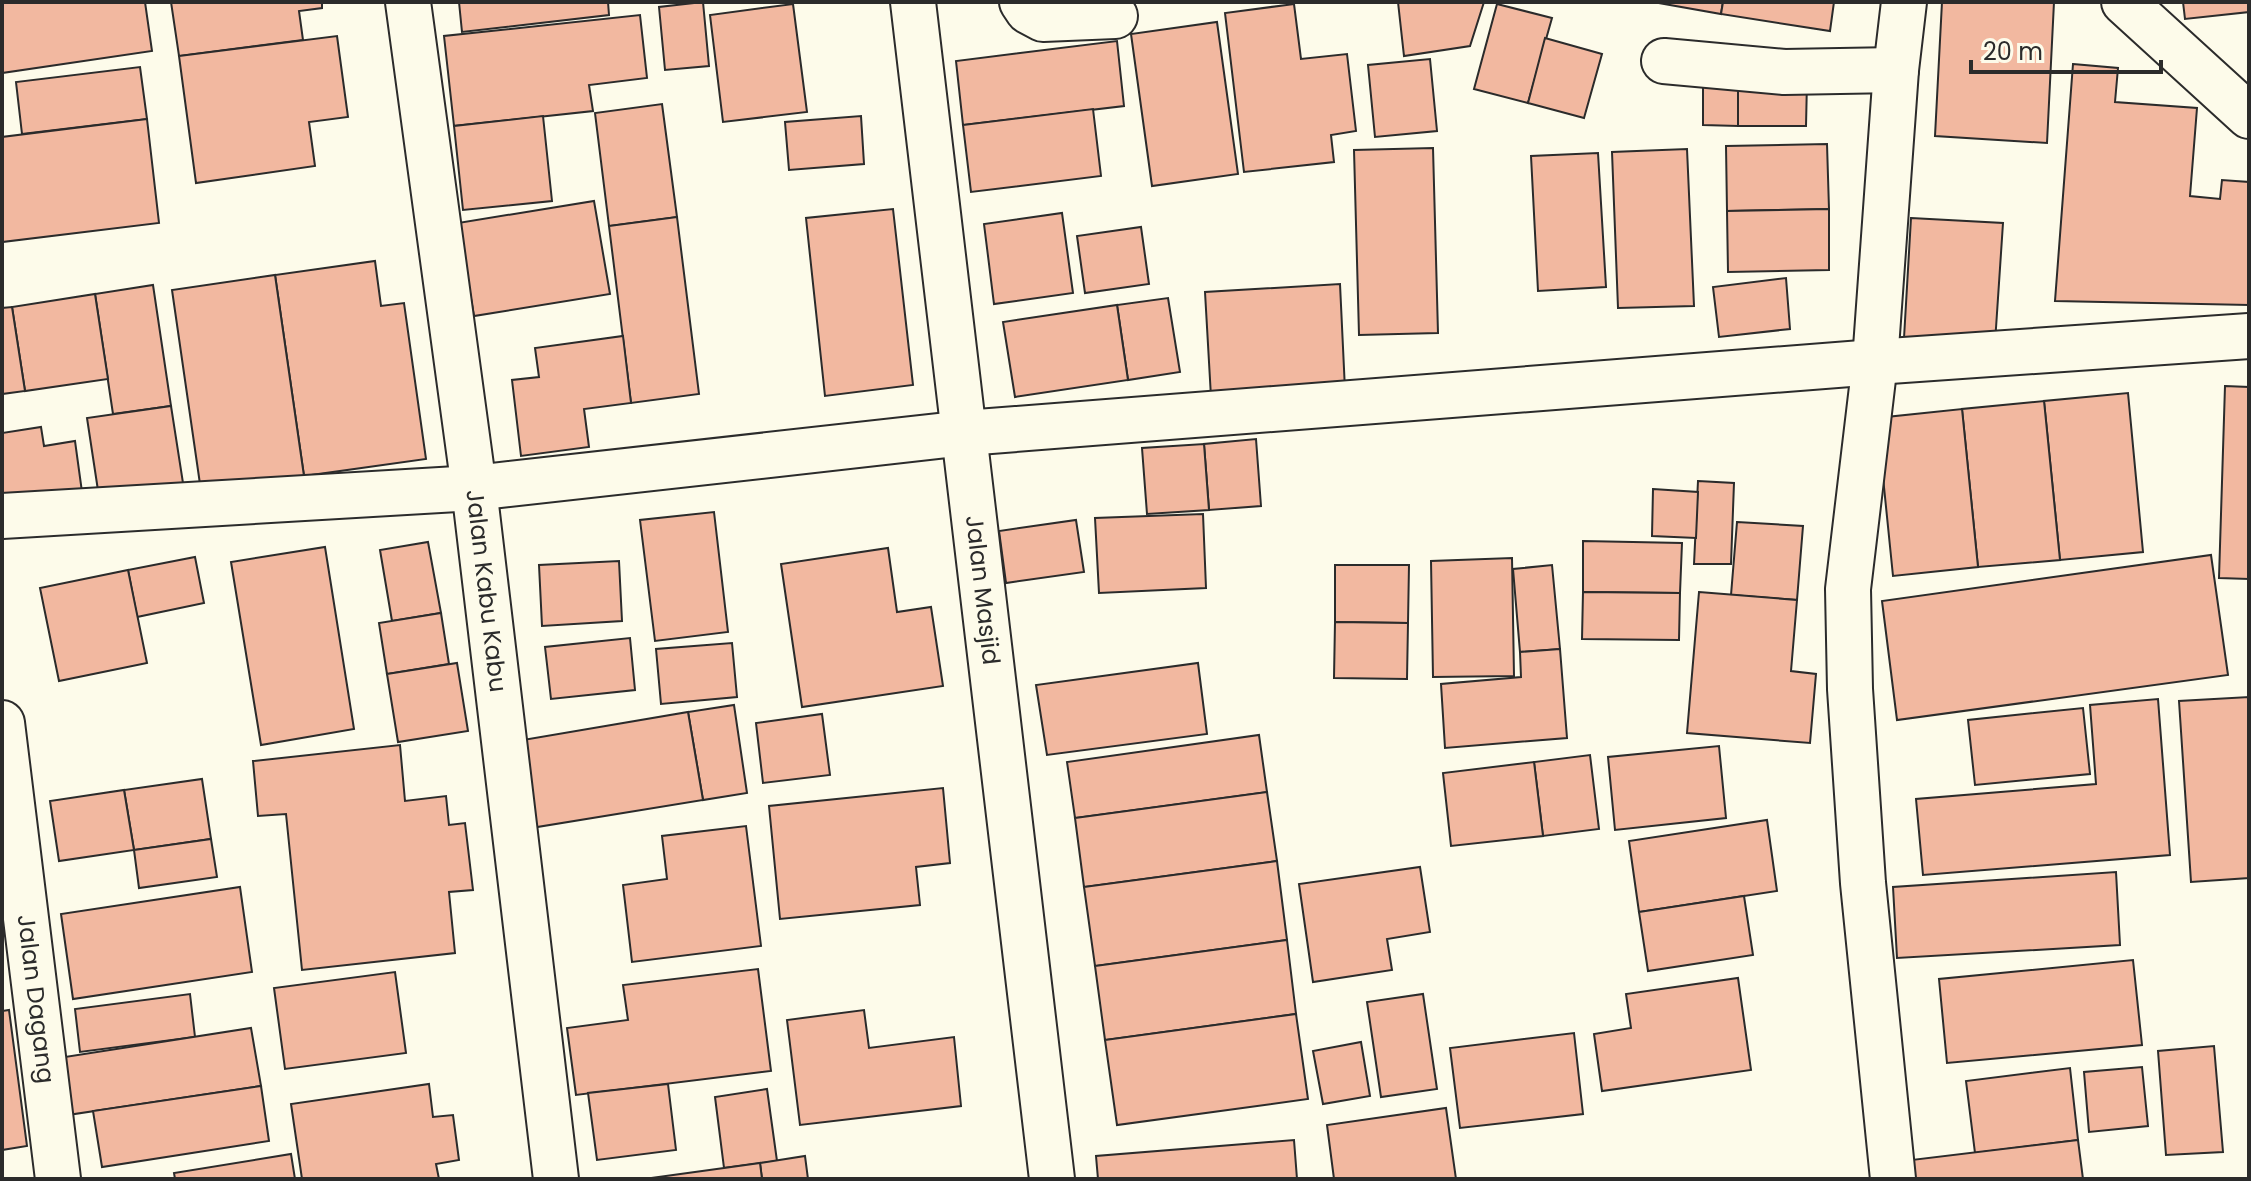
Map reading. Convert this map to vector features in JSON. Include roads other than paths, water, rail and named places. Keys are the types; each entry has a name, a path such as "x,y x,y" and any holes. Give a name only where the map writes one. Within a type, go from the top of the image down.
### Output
{"street":[{"name":"Jalan Kabu Kabu","path":"408,2 474,488 556,1179"},
{"name":"Jalan Masjid","path":"913,2 1052,1179"},
{"path":"1022,2 1028,11 1043,19 1115,16"},
{"path":"1893,1179 1863,883 1850,689 1848,589 1875,362 1896,70 1904,2"},
{"path":"2124,2 2249,116"},
{"path":"1664,61 1784,72 1896,70"},
{"path":"2,516 474,488 965,433 2249,336"},
{"name":"Jalan Dagang","path":"2,723 58,1179"}]}
